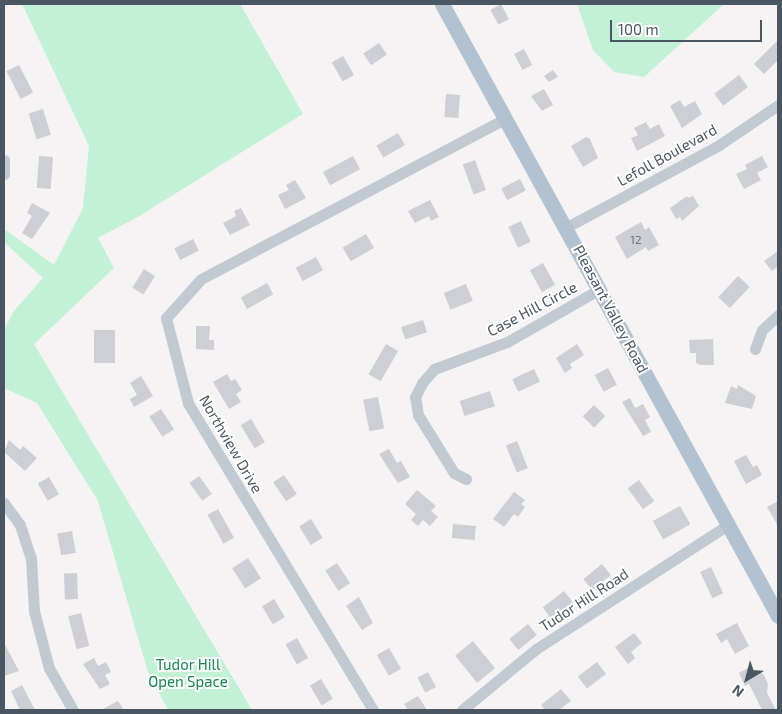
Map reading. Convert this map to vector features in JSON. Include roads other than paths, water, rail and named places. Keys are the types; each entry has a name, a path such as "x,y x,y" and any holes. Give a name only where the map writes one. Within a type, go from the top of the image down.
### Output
{"main road":[{"name":"Pleasant Valley Road","path":"442,4 567,227 778,616"}],"street":[{"name":"Lefoll Boulevard","path":"567,227 719,145 778,105"},
{"name":"Northview Drive","path":"372,710 188,403 166,318 201,279 506,118"},
{"path":"4,160 4,174"},
{"name":"Case Hill Circle","path":"466,479 454,473 418,415 415,397 422,383 434,369 507,342 600,290"},
{"path":"755,349 762,330 778,314"},
{"path":"4,503 20,525 31,558 34,611 49,668 73,710"},
{"name":"Tudor Hill Road","path":"462,710 536,649 729,524"}],"park label":[{"name":"Tudor Hill Open Space","path":"188,672"}]}
